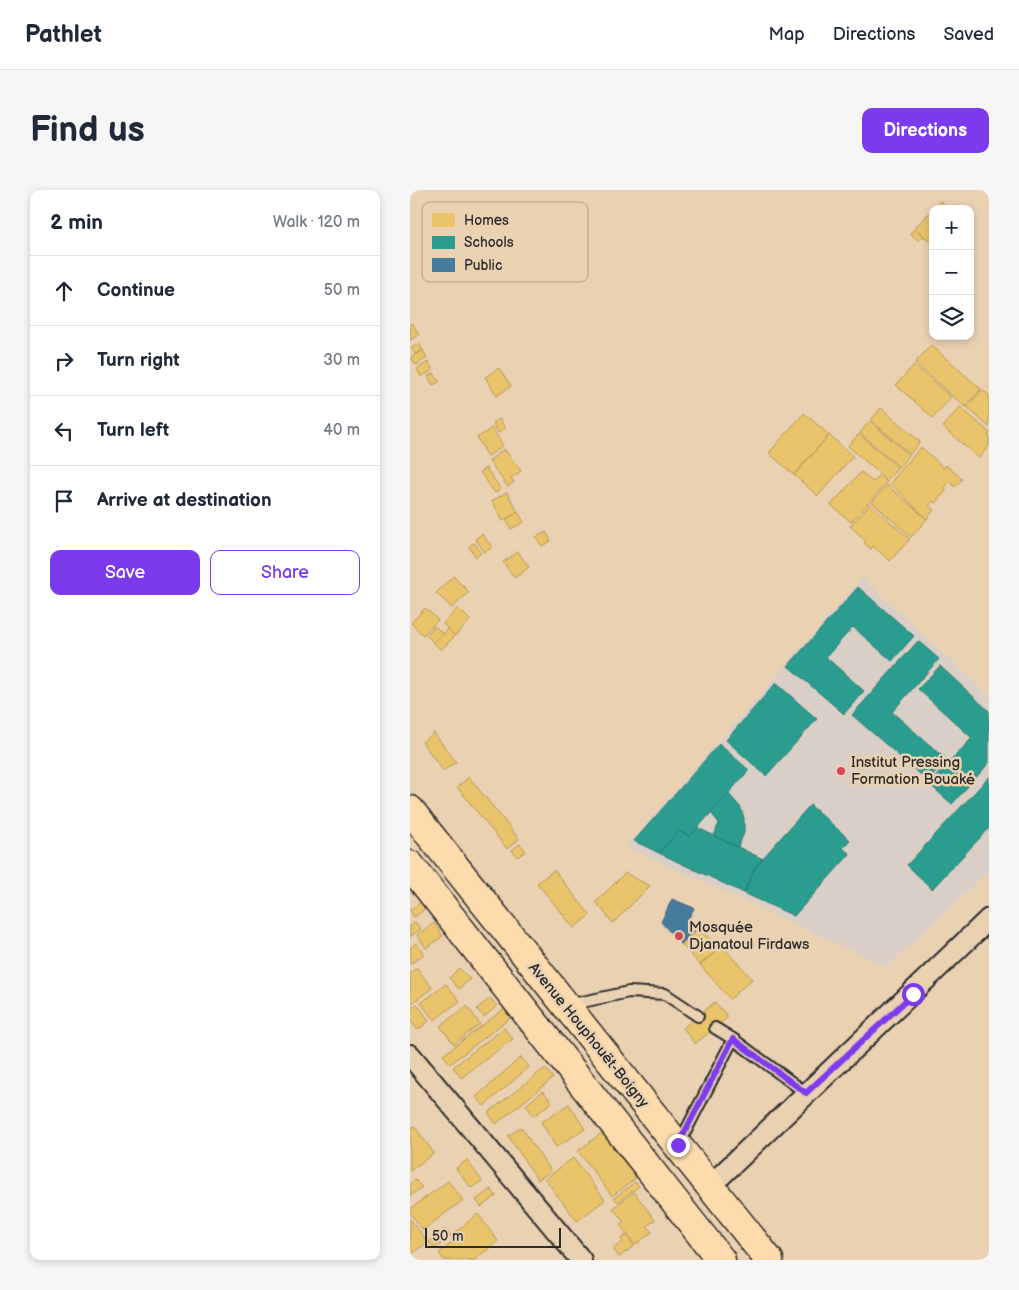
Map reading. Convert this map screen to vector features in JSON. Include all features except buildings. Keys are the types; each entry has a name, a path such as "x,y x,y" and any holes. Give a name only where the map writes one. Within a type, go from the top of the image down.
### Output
{"highway":[{"name":"Avenue Houphouët-Boigny","path":"410,810 564,1006 769,1260"},
{"path":"410,865 721,1260"}],"street":[{"path":"710,1186 989,919"},
{"path":"410,1055 582,1260"}],"lane":[{"path":"564,1006 629,992 665,994 698,1016"},
{"path":"715,1028 733,1039 806,1093"},
{"path":"678,1145 733,1039"}],"shaded area":[{"name":"Institut Pressing Formation Bouaké","path":"863,578 989,696 989,871 887,967 626,846"}],"place":[{"name":"Institut Pressing Formation Bouaké","path":"841,771"},
{"name":"Mosquée Djanatoul Firdaws","path":"679,936"}],"route":[{"path":"678,1145 733,1039 806,1093 913,994"}]}
